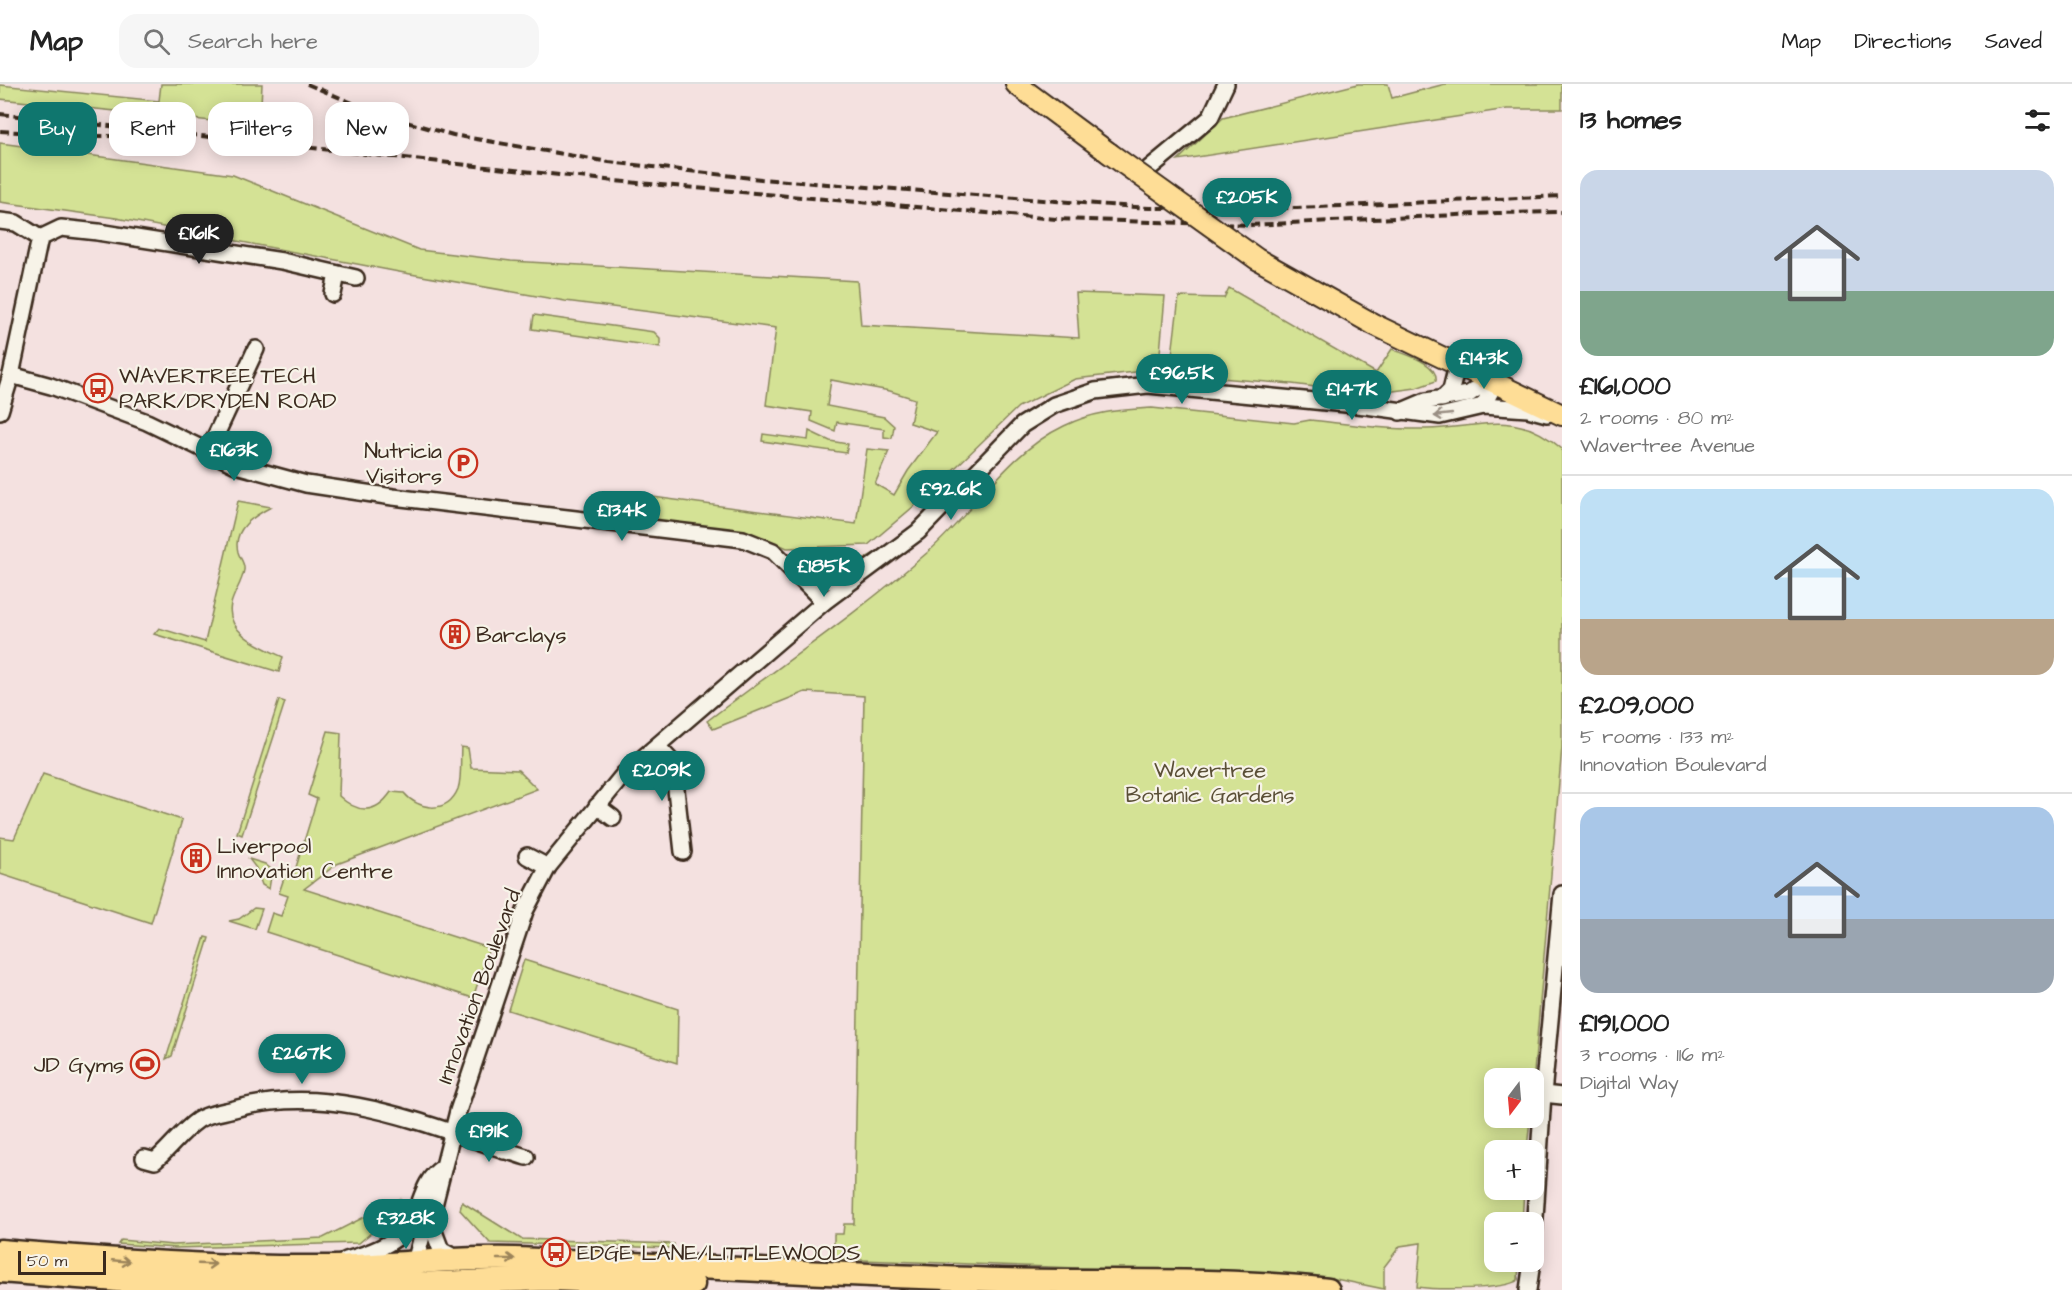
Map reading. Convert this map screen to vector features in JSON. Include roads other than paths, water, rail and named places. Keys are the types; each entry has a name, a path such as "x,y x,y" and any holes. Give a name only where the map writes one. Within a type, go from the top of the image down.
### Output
{"highway":[{"path":"0,1251 148,1263 324,1267 408,1276 850,1290"},
{"path":"0,1271 156,1283 303,1288 408,1276 461,1260 511,1259 974,1279 1247,1284 1328,1290"}],"main road":[{"path":"1016,84 1257,259 1373,324 1562,416"}],"street":[{"path":"1140,176 1210,118 1226,84"},
{"path":"0,220 16,223 40,238"},
{"path":"40,238 61,228 98,232 282,261 356,278"},
{"path":"0,411 11,375 40,238"},
{"path":"333,294 337,274"},
{"path":"208,452 256,349"},
{"path":"1442,399 1451,390 1457,366"},
{"path":"11,375 51,386 147,422 237,465 306,484 393,497 743,539 773,551 824,602"},
{"path":"1400,412 1426,401 1469,394 1489,380"},
{"path":"1483,406 1490,393 1489,380"},
{"name":"Innovation Boulevard","path":"408,1276 429,1221 442,1168 457,1136 504,969 525,911 548,867 624,774 824,602 918,532 1022,425 1054,405 1095,391 1148,385 1366,406 1440,416 1483,406 1528,409 1562,416"},
{"path":"796,574 825,581 856,579"},
{"path":"657,746 673,763 683,852"},
{"path":"597,806 613,818"},
{"path":"527,856 548,867"},
{"path":"1544,1083 1562,894"},
{"path":"1544,1094 1562,1096"},
{"path":"144,1158 155,1161 200,1119 250,1105 278,1102 340,1102 392,1112 457,1136 526,1157"},
{"path":"1535,1212 1541,1128"},
{"path":"504,1151 510,1131"},
{"path":"408,1276 408,1227 431,1175 442,1168"},
{"path":"429,1221 445,1255 461,1260"},
{"path":"324,1267 384,1245 408,1227"},
{"path":"1528,1290 1531,1272"}],"railway":[{"path":"307,84 381,115 453,135 609,162 761,179 1149,208 1297,208 1562,196"},
{"path":"0,114 615,181 1056,219 1250,225 1562,212"},
{"path":"0,131 109,136"}],"place":[{"name":"WAVERTREE TECH PARK/DRYDEN ROAD","path":"98,388"},
{"name":"Nutricia Visitors","path":"463,463"},
{"name":"Barclays","path":"455,634"},
{"name":"Liverpool Innovation Centre","path":"196,858"},
{"name":"JD Gyms","path":"145,1064"},
{"name":"EDGE LANE/LITTLEWOODS","path":"556,1252"}],"park label":[{"name":"Wavertree Botanic Gardens","path":"1210,782"}]}
